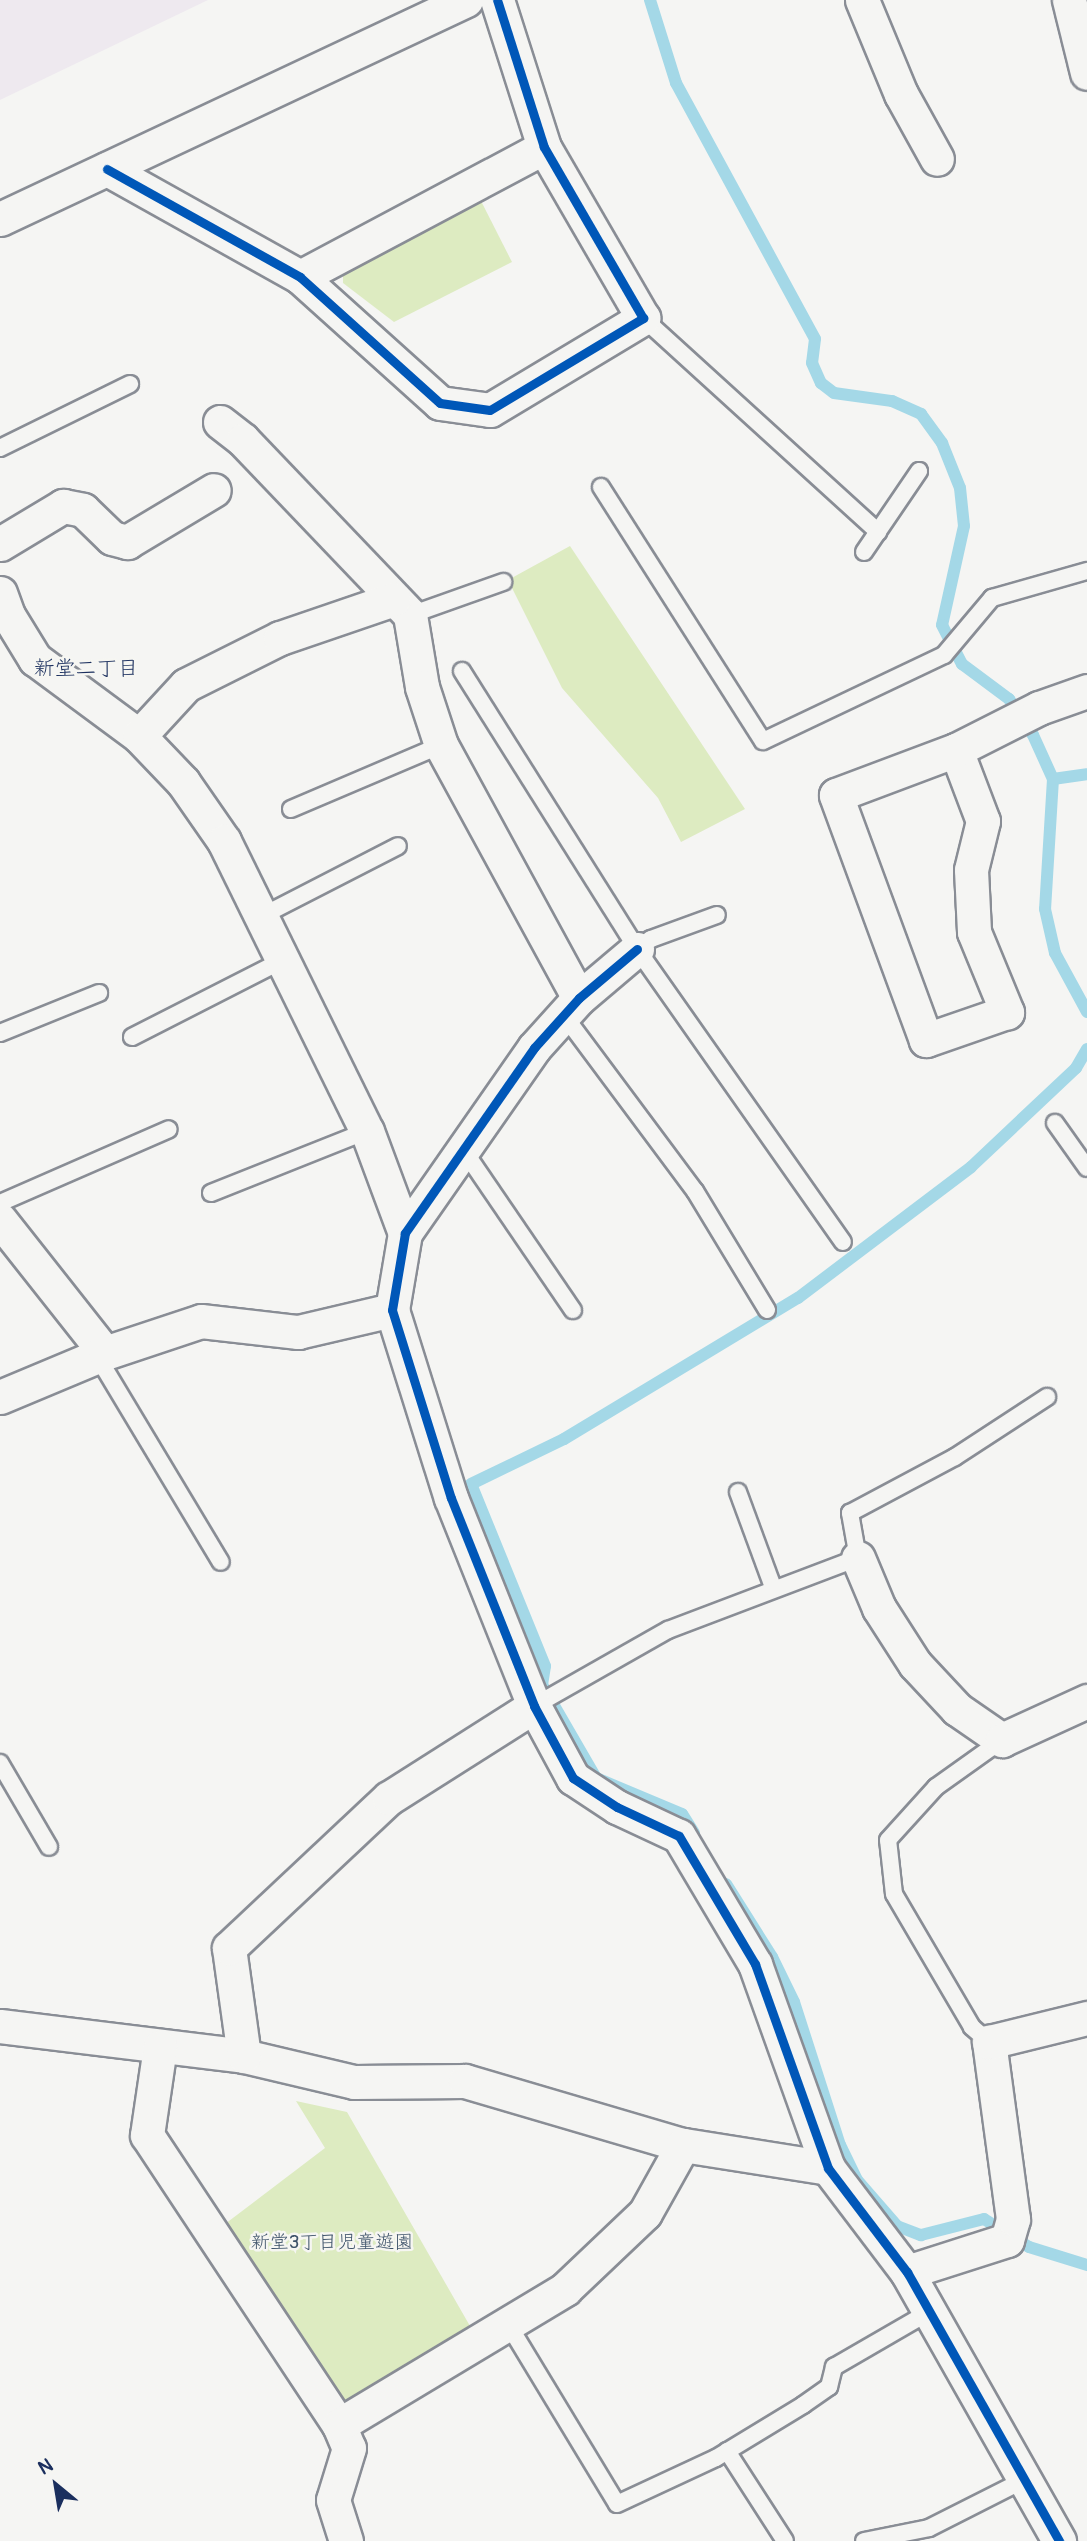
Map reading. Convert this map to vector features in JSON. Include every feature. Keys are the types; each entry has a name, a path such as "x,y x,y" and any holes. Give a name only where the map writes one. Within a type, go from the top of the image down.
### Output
{"street":[{"path":"0,219 466,0"},
{"path":"107,169 300,277 440,403 490,410 643,318 544,147 497,0"},
{"path":"862,0 901,94 937,159"},
{"path":"1069,0 1087,73"},
{"path":"300,277 544,147"},
{"path":"220,422 250,447 402,607 422,687 441,745 571,1006"},
{"path":"0,544 63,506 83,510 112,538 127,542 214,490"},
{"path":"0,593 8,615 36,659 139,736 183,782 224,841 367,1131 405,1233"},
{"path":"139,736 186,685 280,638 402,607"},
{"path":"956,750 983,821 971,870 974,932 1007,1012 926,1040 836,794 956,750 1039,708 1087,691"},
{"path":"636,949 571,1006 534,1048 405,1233 392,1310 451,1498 535,1706 573,1778 617,1807 679,1836 755,1964 828,2168 906,2272 1059,2541"},
{"path":"0,1220 101,1354"},
{"path":"0,1396 101,1354 201,1321 298,1332 392,1310"},
{"path":"858,1558 879,1608 915,1664 957,1710 1002,1740 1087,1701"},
{"path":"244,2056 229,1948 389,1798 535,1706"},
{"path":"906,2272 1010,2229 989,2042 1087,2018"},
{"path":"0,2026 244,2056 354,2082 465,2081 683,2145 828,2168"},
{"path":"160,2047 147,2135 339,2425 349,2448 333,2500 346,2541"},
{"path":"339,2425 565,2289 645,2213 683,2145"}],"lane":[{"path":"643,318 878,533"},
{"path":"0,448 130,384"},
{"path":"864,552 919,471"},
{"path":"601,487 763,741 944,655 992,597 1087,571"},
{"path":"402,607 503,582"},
{"path":"461,671 636,949 843,1241"},
{"path":"291,809 441,745"},
{"path":"260,917 398,846"},
{"path":"636,949 651,939 716,915"},
{"path":"132,1037 281,961"},
{"path":"0,1033 99,993"},
{"path":"571,1006 695,1191 767,1310"},
{"path":"1055,1123 1087,1168"},
{"path":"0,1203 169,1129"},
{"path":"211,1193 367,1131"},
{"path":"463,1149 573,1310"},
{"path":"101,1354 221,1562"},
{"path":"535,1706 668,1630 773,1587 858,1558 850,1513 955,1457 1048,1397"},
{"path":"738,1492 773,1587"},
{"path":"989,2042 972,2027 894,1894 888,1840 936,1787 1002,1740"},
{"path":"0,1763 49,1847"},
{"path":"508,2324 617,2504 727,2451 829,2387 834,2367 929,2312"},
{"path":"727,2451 785,2541"},
{"path":"864,2541 929,2528 1024,2480"}],"shaded area":[{"path":"0,0 208,0 0,100"}],"green space":[{"path":"481,201 512,262 394,322 343,283 343,266"},
{"path":"570,546 745,809 681,842 658,798 562,688 508,580"},
{"name":"新堂3丁目児童遊園","path":"296,2101 347,2112 470,2326 346,2402 225,2224 325,2148"}],"waterway":[{"path":"650,0 676,83 815,339 812,363 821,383 834,393 892,401 921,414 942,443 960,488 964,526 942,625 962,664 1009,699 1033,735 1053,779 1045,909 1055,953 1087,1012"},
{"path":"1053,779 1087,774"},
{"path":"694,1833 682,1814 596,1778 542,1685 545,1666 471,1484 564,1439 798,1298 971,1167 1076,1068 1087,1049"},
{"path":"726,1884 772,1957 794,2002 840,2145 857,2180 897,2226 921,2235 984,2219 1029,2247 1087,2265"}],"cycle path":[{"path":"107,169 300,277 440,403 490,410 643,318 544,147 497,0"},
{"path":"637,949 579,998 534,1048 405,1233 392,1310 451,1498 534,1706 573,1778 617,1807 679,1836 755,1964 828,2168 907,2272 1059,2541"}],"district":[{"name":"新堂二丁目","path":"86,669"}]}
